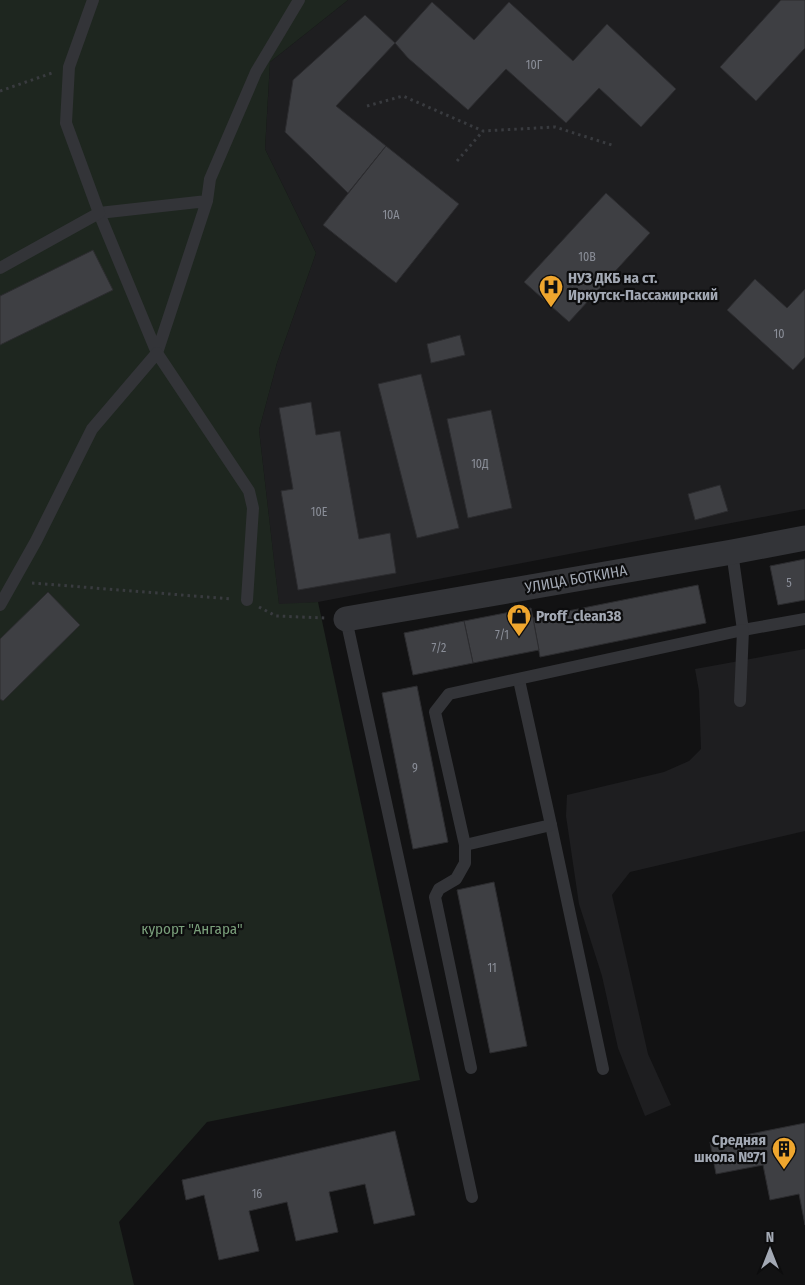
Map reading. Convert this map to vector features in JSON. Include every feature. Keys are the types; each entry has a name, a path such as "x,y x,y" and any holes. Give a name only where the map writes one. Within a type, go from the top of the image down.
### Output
{"street":[{"name":"УЛИЦА БОТКИНА","path":"346,619 805,538"}],"lane":[{"path":"93,0 69,67 66,123 99,213 157,353 250,491 254,508 247,600"},
{"path":"0,605 36,541 92,429 157,353 207,201 210,179 256,72 299,0"},
{"path":"0,268 99,213 207,201"},
{"path":"732,552 743,630 740,701"},
{"path":"346,619 472,1197"},
{"path":"471,1068 435,897 439,889 456,879 465,863 465,844 435,712 449,694 743,630 805,619"},
{"path":"519,680 603,1069"},
{"path":"465,844 551,825"}],"path":[{"path":"0,91 69,67"},
{"path":"367,106 403,96 483,131 555,127 615,146"},
{"path":"458,161 483,131"},
{"path":"13,581 247,600 276,616 346,619"}],"shaded area":[{"name":"НУЗ ДКБ на ст. Иркутск-Пассажирский","path":"348,0 805,0 805,509 318,602 279,605 259,430 277,363 316,253 265,149 270,62"},
{"path":"805,649 805,831 630,872 612,895 648,1054 671,1105 645,1116 618,1048 602,976 579,904 566,816 567,795 664,772 689,761 701,749 699,691 695,669"}],"green space":[{"name":"курорт \"Ангара\"","path":"0,0 348,0 270,62 265,149 316,253 277,363 259,430 279,604 318,602 420,1080 207,1122 119,1222 134,1285 0,1285"}],"building":[{"path":"781,0 805,0 805,48 756,101 720,67"},
{"path":"432,2 474,40 509,2 573,61 607,24 676,89 641,127 599,88 566,123 506,69 468,110 408,58 395,43"},
{"path":"365,15 395,43 336,106 386,146 348,193 285,132 293,80"},
{"path":"386,146 459,204 396,283 323,225"},
{"path":"606,193 650,233 569,322 524,282"},
{"path":"93,250 113,290 0,345 0,296"},
{"path":"755,279 787,308 805,289 805,357 793,370 727,310"},
{"path":"460,335 465,355 431,363 427,344"},
{"path":"421,374 459,528 417,538 378,384"},
{"path":"311,402 316,435 340,431 359,539 390,533 396,573 298,590 281,491 293,489 279,408"},
{"path":"491,410 512,508 468,518 447,419"},
{"path":"720,485 728,511 695,520 688,494"},
{"path":"805,559 805,600 778,605 770,566"},
{"path":"698,585 706,623 540,657 533,618"},
{"path":"48,592 80,625 3,701 0,699 0,639"},
{"path":"531,608 539,650 473,663 464,621"},
{"path":"464,621 473,663 413,675 404,633"},
{"path":"417,686 448,842 413,849 382,693"},
{"path":"494,882 527,1046 490,1053 457,890"},
{"name":"Средняя школа №71","path":"805,1123 805,1225 799,1194 770,1200 763,1165 716,1174 710,1142"},
{"path":"395,1131 415,1215 374,1224 365,1184 329,1192 338,1232 296,1241 287,1202 249,1211 259,1251 219,1260 204,1195 186,1200 182,1180"}],"place":[{"name":"НУЗ ДКБ на ст. Иркутск-Пассажирский","path":"551,308"},
{"name":"Proff_clean38","path":"519,637"},
{"name":"Средняя школа №71","path":"784,1170"}]}
